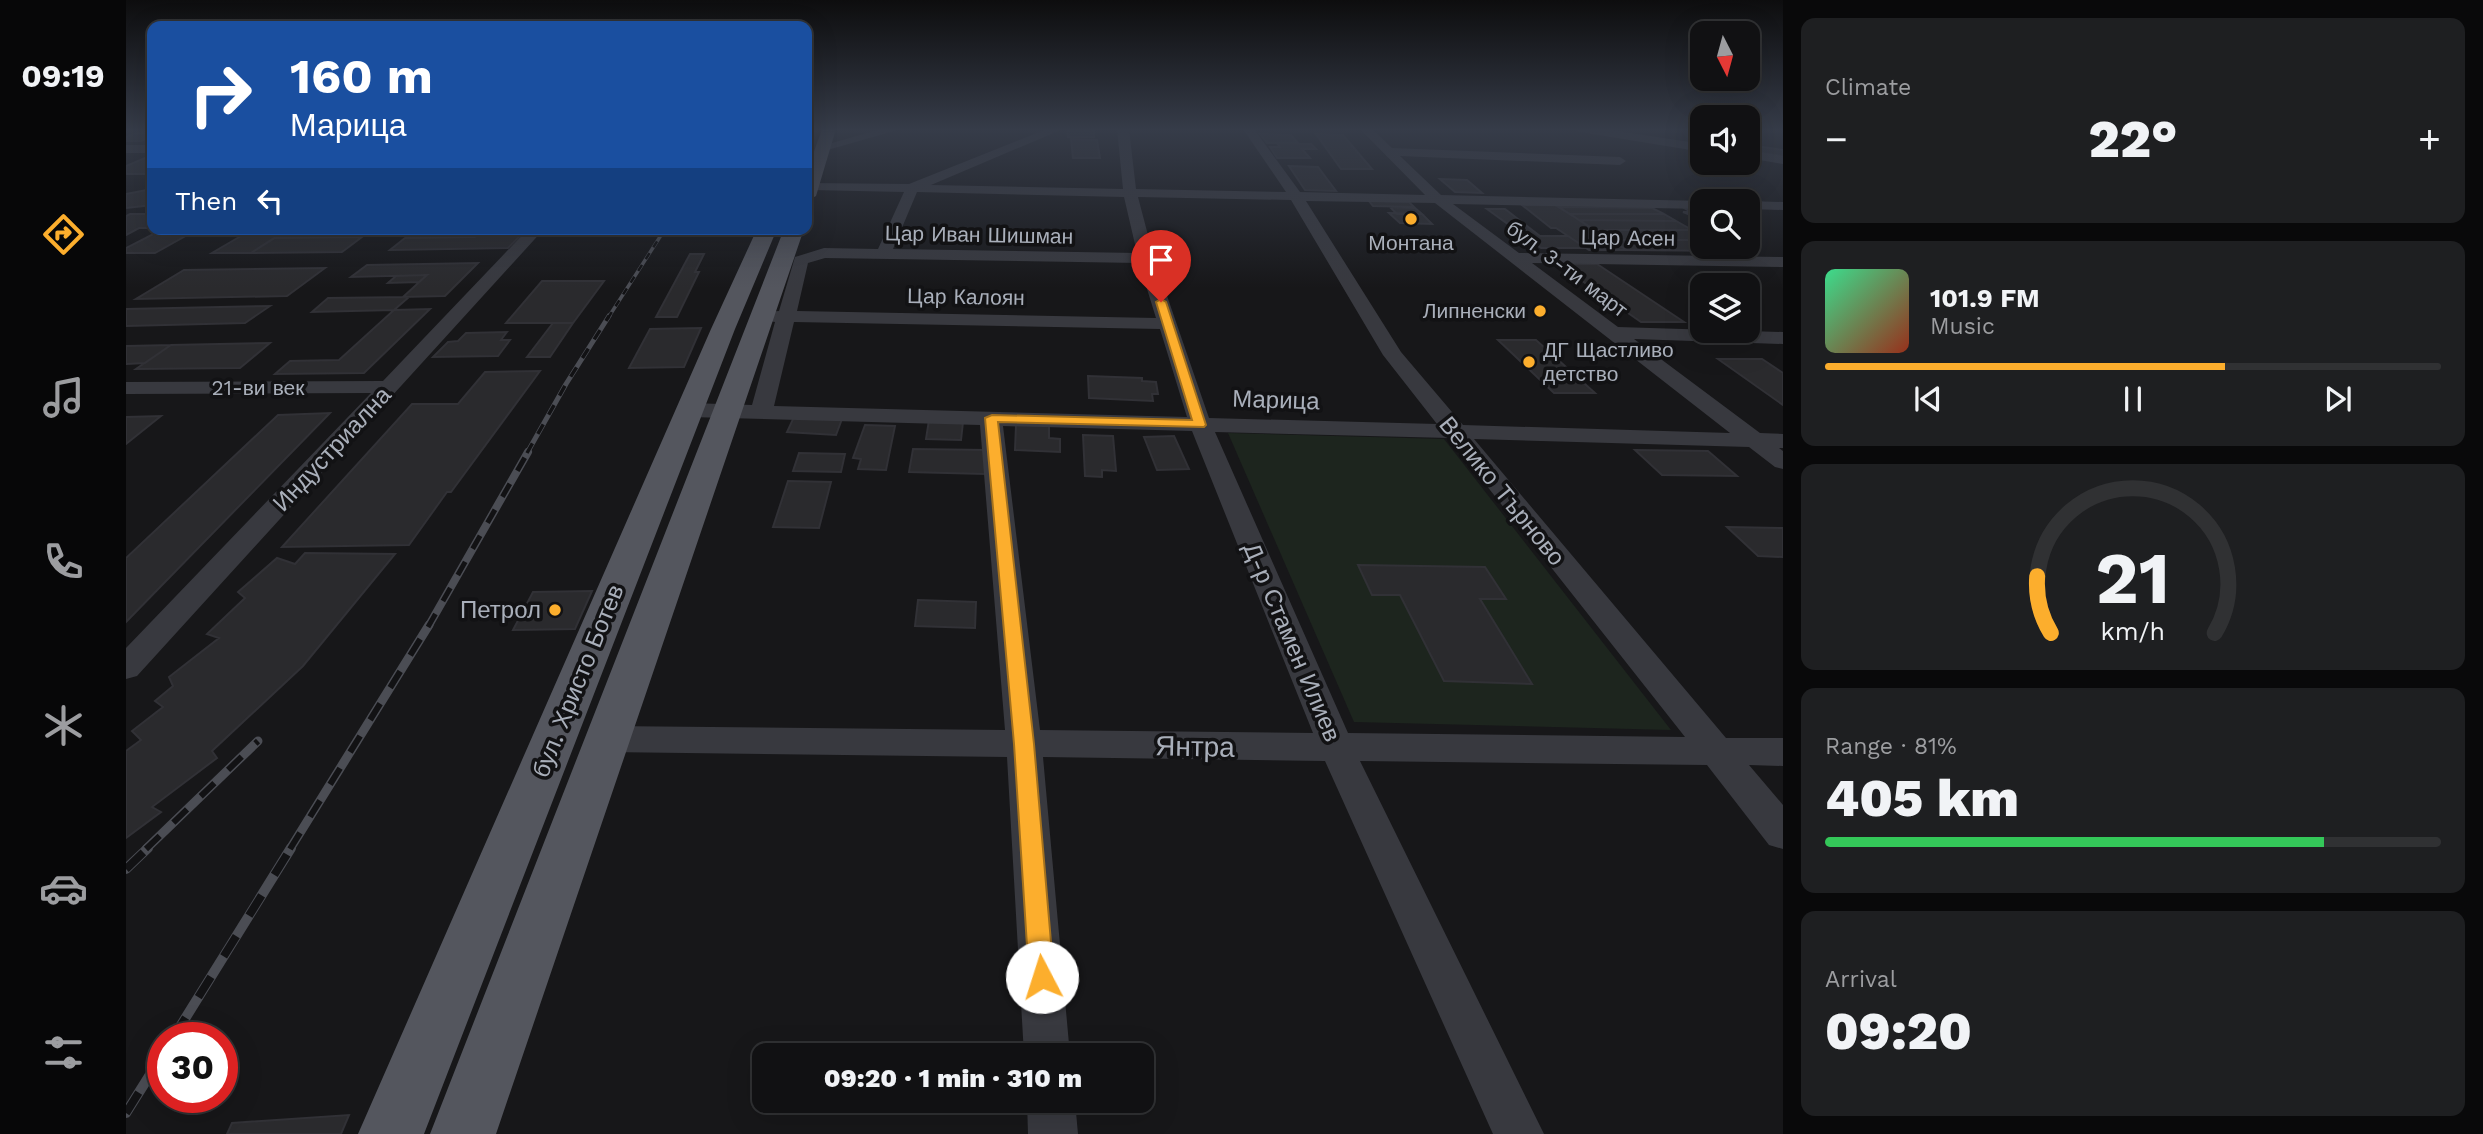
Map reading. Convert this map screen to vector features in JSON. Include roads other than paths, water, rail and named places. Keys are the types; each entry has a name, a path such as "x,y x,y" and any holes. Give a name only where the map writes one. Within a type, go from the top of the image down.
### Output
{"main road":[{"name":"бул. Христо Ботев","path":"463,1134 726,411 766,235"},
{"name":"бул. Христо Ботев","path":"391,1134 726,411 775,316 802,242"}],"street":[{"path":"883,254 914,187 927,182"},
{"name":"Д-р Стамен Илиев","path":"1129,182 1146,258 1200,425 1336,747 1519,1134"},
{"name":"Велико Търново","path":"1285,182 1393,355 1713,751 1783,833"},
{"name":"бул. 3-ти март","path":"1420,182 1514,258 1783,462"},
{"path":"812,191 914,187 1435,197 1642,198 1690,204"},
{"path":"1760,205 1783,206"},
{"name":"Индустриална","path":"126,668 531,235"},
{"name":"Цар Иван Шишман","path":"802,242 824,253 1146,258"},
{"name":"Цар Асен","path":"1514,258 1783,262"},
{"path":"1747,261 1783,279"},
{"name":"Цар Калоян","path":"775,316 1168,324"},
{"path":"1613,333 1783,338"},
{"name":"21-ви век","path":"126,388 389,387"},
{"name":"Марица","path":"726,411 1783,441"},
{"path":"992,418 1024,744 1046,1043"},
{"name":"Янтра","path":"607,739 1783,752"},
{"path":"1052,1113 1054,1134"}],"railway":[{"path":"608,318 661,235"},
{"path":"527,453 609,316"},
{"path":"428,627 528,452"},
{"path":"290,849 429,625"},
{"path":"146,849 258,741"},
{"path":"126,869 148,848"},
{"path":"183,1022 291,848"},
{"path":"126,1113 147,1080"}],"place":[{"name":"Монтана","path":"1411,219"},
{"name":"Липненски","path":"1540,311"},
{"name":"ДГ Щастливо детство","path":"1529,362"},
{"name":"Петрол","path":"555,610"}]}
